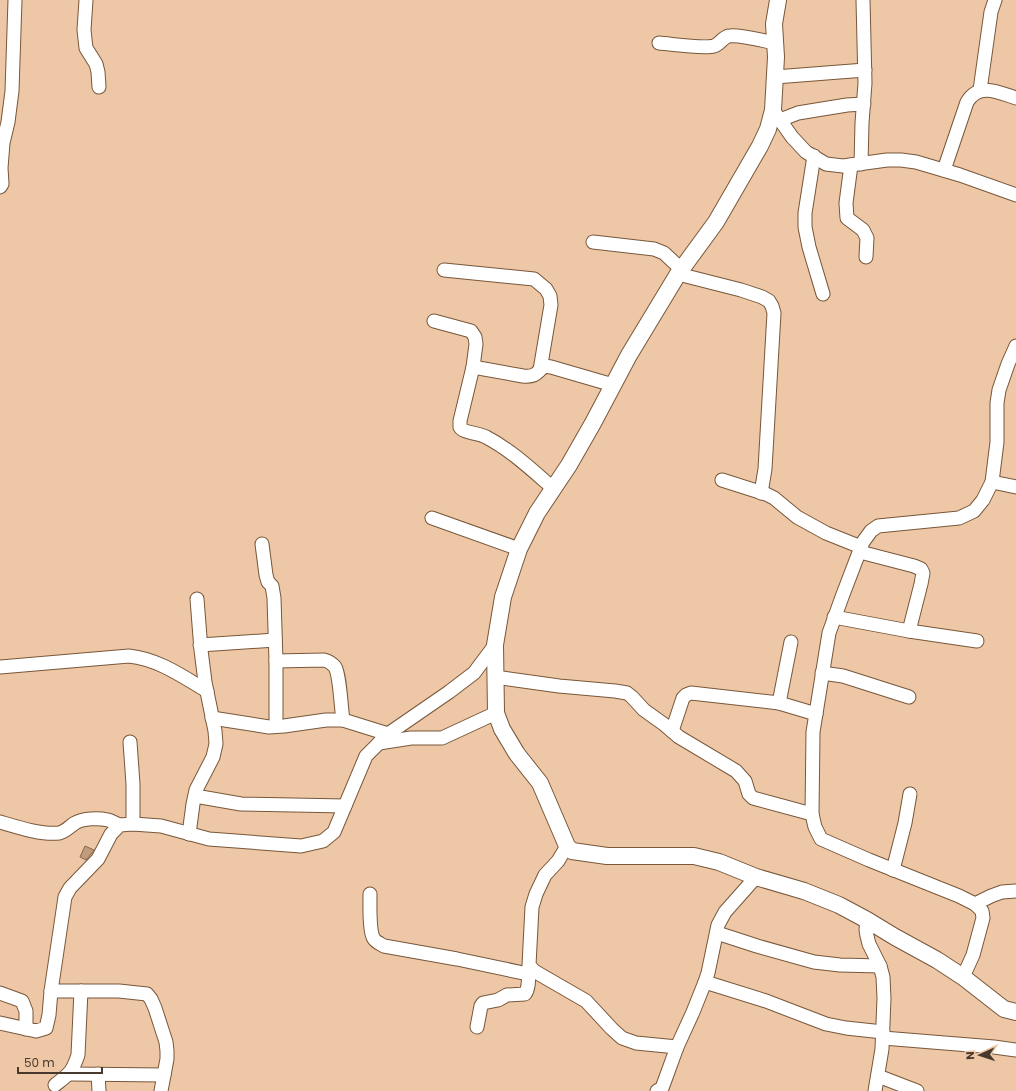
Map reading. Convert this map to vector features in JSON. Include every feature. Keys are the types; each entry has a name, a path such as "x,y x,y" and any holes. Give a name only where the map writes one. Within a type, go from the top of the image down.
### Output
{"street":[{"path":"0,187 2,184 1,168 3,143 8,122 12,91 15,0"},
{"path":"86,0 84,13 84,36 86,48 96,64 99,87"},
{"path":"778,0 774,24 776,57 774,77 776,115 760,146 716,222 679,272 629,355 593,423 554,489 537,513 518,549 503,597 495,645 496,713 502,729 517,754 540,782 567,846 572,851 606,856 694,856 719,862 756,877 804,891 839,905 867,920 937,960 963,977 1004,1009 1016,1012"},
{"path":"863,0 866,70 864,104 856,165 846,203 847,218 863,230 867,238 866,258"},
{"path":"980,90 990,18 995,0"},
{"path":"659,43 705,47 719,44 725,37 740,36 775,43"},
{"path":"774,77 866,70"},
{"path":"944,170 970,97 980,90 988,89 1016,98"},
{"path":"776,115 864,104"},
{"path":"776,115 792,137 806,152 826,164 843,166 887,160 916,162 1016,194"},
{"path":"814,156 805,213 805,227 809,247 823,294"},
{"path":"593,242 654,249 664,253 679,272 741,290 769,301 774,313 765,469 761,493"},
{"path":"444,270 534,279 546,288 550,296 551,305 540,370"},
{"path":"434,321 471,331 475,337 476,344 460,427 464,431 483,435 498,443 554,489"},
{"path":"963,977 973,955 983,918 982,911 976,904 959,896 821,839 815,827 812,814 813,732 829,633 860,550 871,531 878,526 959,518 974,511 983,500 992,482 997,442 997,403 999,390 1016,346"},
{"path":"472,367 523,376 531,376 536,375 544,366 613,385"},
{"path":"722,480 774,498 797,517 860,550 921,569 923,573 922,584 909,631"},
{"path":"992,482 1016,487"},
{"path":"432,518 518,549"},
{"path":"262,544 266,575 268,582 272,586 274,598 276,726"},
{"path":"188,834 196,790 213,757 216,744 200,645 197,599"},
{"path":"834,617 909,631 977,641"},
{"path":"200,645 275,640"},
{"path":"779,703 791,642"},
{"path":"0,1023 36,1031 46,1028 66,897 70,888 98,859 110,834 120,826 133,824 161,826 209,839 301,846 323,842 334,832 366,756 384,739 474,673 495,645"},
{"path":"0,667 114,657 141,657 171,669 207,691"},
{"path":"276,661 324,660 334,666 337,674 343,720"},
{"path":"822,673 843,676 909,697"},
{"path":"495,677 626,693 632,697 644,710 679,737 736,771 745,781 749,794 753,798 763,802 812,814"},
{"path":"672,731 683,698 686,695 691,694 779,703 816,714"},
{"path":"212,718 269,727 326,720 343,720 384,739 442,738 496,713"},
{"path":"130,742 133,784 133,824"},
{"path":"894,870 910,794"},
{"path":"195,796 241,804 346,806"},
{"path":"0,822 34,831 50,833 60,833 76,822 84,820 108,820 120,826"},
{"path":"477,1027 481,1006 483,1003 498,1000 507,995 525,994 528,988 532,907 545,875 558,861 567,846"},
{"path":"657,1091 662,1088 677,1047 705,982 718,925 725,912 756,877"},
{"path":"976,904 1002,892 1016,891"},
{"path":"370,894 371,930 373,938 384,946 534,971 586,1001 622,1038 636,1043 677,1047"},
{"path":"867,920 867,936 869,944 880,966 883,977 883,1035 876,1091"},
{"path":"716,933 814,962 840,965 880,966"},
{"path":"705,982 766,1001 826,1024 883,1035 1016,1050"},
{"path":"51,991 119,991 147,994 151,999 166,1042 167,1059 162,1091"},
{"path":"55,1085 70,1074 78,1055 81,991"},
{"path":"0,993 22,1001 26,1011 26,1029"},
{"path":"70,1074 164,1075"},
{"path":"98,1074 99,1091"},
{"path":"878,1076 917,1091"}],"building":[{"path":"85,846 94,850 86,860 80,857"}]}
